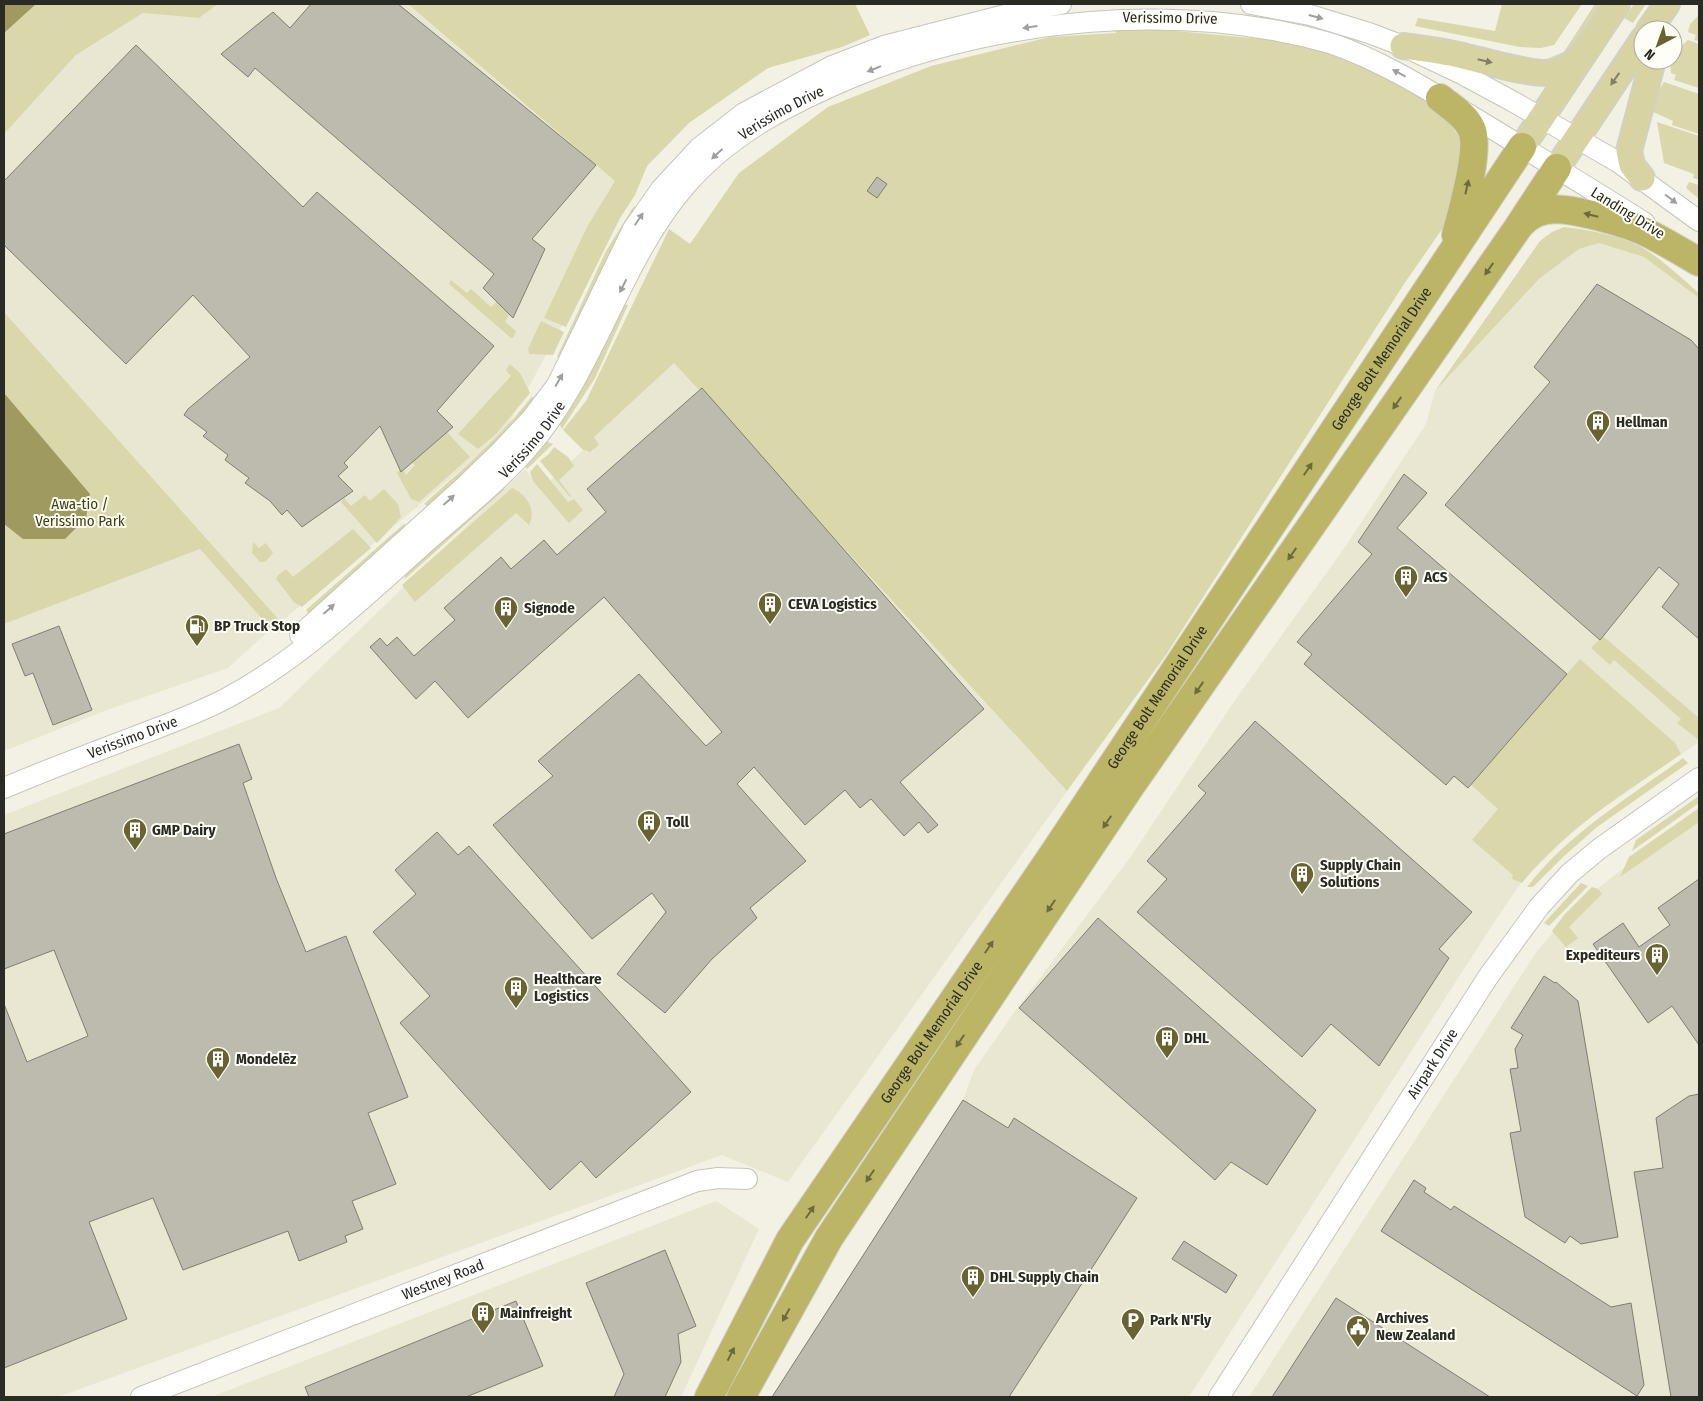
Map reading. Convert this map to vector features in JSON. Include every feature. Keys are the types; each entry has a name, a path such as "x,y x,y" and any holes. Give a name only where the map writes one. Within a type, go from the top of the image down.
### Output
{"highway":[{"path":"1440,98 1468,122 1474,137 1474,157 1452,252"},
{"name":"George Bolt Memorial Drive","path":"709,1397 790,1240 1056,850 1522,147"},
{"name":"George Bolt Memorial Drive","path":"741,1397 829,1238 1130,787 1517,229 1557,168"},
{"path":"1517,229 1534,213 1551,209 1573,210 1626,223 1699,260"}],"main road":[{"name":"George Bolt Memorial Drive","path":"1522,147 1617,4"},
{"path":"1657,20 1669,4"},
{"path":"1665,20 1669,4"},
{"path":"1403,46 1449,53 1546,74 1566,68 1584,53"},
{"name":"George Bolt Memorial Drive","path":"1557,168 1633,54"},
{"path":"1642,178 1632,164 1629,151 1650,70"}],"street":[{"name":"Verissimo Drive","path":"257,680 305,630 465,486 532,418 556,385 633,229 661,189 699,148 744,113 832,66 884,46 1013,13 1061,4"},
{"path":"1251,4 1310,15 1370,33 1403,46 1460,73 1618,162 1699,221"},
{"name":"Verissimo Drive","path":"4,788 223,700 257,680 322,633 434,535 526,450 570,391 630,273 667,210 687,184 733,140 789,106 883,65 933,48 997,33 1079,20 1178,15 1245,22 1305,35 1376,61 1414,81 1522,147"},
{"name":"Landing Drive","path":"1522,147 1668,238 1699,260"},
{"name":"Airpark Drive","path":"1219,1397 1488,977 1539,907 1570,874 1599,849 1699,778"},
{"name":"Westney Road","path":"141,1397 697,1182 718,1178 747,1179"}],"shaded area":[{"path":"4,4 36,4 4,33"},
{"path":"218,4 408,4 615,181 635,195 620,218 504,433 281,622 4,312 4,134 76,55 143,13 199,18"},
{"path":"1599,243 1644,257 1699,298 1699,742 1582,823 1523,880 1189,1397 772,1397 963,1100 974,1070 1016,1010 1132,855 1231,706 1345,547 1426,424 1435,391 1539,279 1579,249"},
{"path":"674,363 1067,791 788,1182 722,1155 58,1397 4,1397 4,815 279,708 525,469 541,489 583,450 587,452 599,445 594,437"},
{"path":"4,393 90,494 86,518 65,539 23,539 4,524"},
{"path":"200,549 271,629 228,668 107,710 4,751 4,624"},
{"path":"1699,815 1699,1397 1249,1397 1537,951 1577,905 1621,870"},
{"path":"716,1201 759,1229 681,1397 211,1397"}],"green space":[{"path":"4,4 218,4 199,18 143,13 76,55 4,134"},
{"path":"408,4 855,4 870,35 842,47 768,68 689,123 647,166 635,195 620,218 566,327 544,318 587,227 615,181"},
{"path":"1502,4 1582,4 1554,45 1541,48 1520,47 1415,26 1418,18 1495,31"},
{"path":"1595,4 1603,4 1565,60 1546,66 1544,60 1564,52"},
{"path":"1634,4 1646,4 1635,20 1633,20 1633,23 1624,18"},
{"path":"1699,15 1699,41 1694,40 1696,35 1688,32 1690,24"},
{"path":"1113,25 1313,44 1387,75 1417,93 1441,111 1467,148 1449,219 1404,284 1166,655 1067,791 674,363 594,437 599,445 590,452 583,450 563,430 586,401 669,229 690,244 739,173 828,107 931,66 1050,37 1116,33"},
{"path":"1688,40 1699,44 1699,88 1674,80 1676,75 1671,73 1671,70 1683,70 1683,45"},
{"path":"1664,82 1699,94 1699,134 1672,125 1673,121 1653,112 1659,90"},
{"path":"1657,122 1699,136 1699,180 1693,178 1694,174 1664,163"},
{"path":"1689,182 1699,185 1699,199 1686,188"},
{"path":"634,206 636,208 562,358 557,357 606,251"},
{"path":"1564,227 1609,235 1643,248 1699,293 1699,298 1644,257 1599,243 1579,249 1539,279 1435,391 1540,241 1552,232"},
{"path":"451,280 467,293 471,289 491,307 497,301 510,313 505,322 516,331 513,338 449,284"},
{"path":"622,304 628,305 595,378 562,429 559,423 578,396"},
{"name":"Awa-tio / Verissimo Park","path":"4,312 281,622 271,629 200,549 4,624"},
{"path":"541,321 564,332 553,355 529,354 528,349"},
{"path":"510,364 520,373 530,393 496,434 478,449 458,434 511,376 506,370"},
{"path":"532,396 535,404 519,424 430,507 424,504 494,439"},
{"path":"445,430 470,457 419,502 411,499 397,473 402,467 406,475 415,465 410,461"},
{"path":"545,441 553,444 527,469 524,464"},
{"path":"554,447 568,457 574,466 559,480 570,497 540,461"},
{"path":"537,464 568,502 574,499 583,510 569,523 533,481 530,472"},
{"path":"500,488 505,489 405,579 405,573"},
{"path":"512,488 522,494 529,504 532,514 529,525 516,513 415,602 402,585"},
{"path":"384,489 398,504 401,517 377,543 341,502 344,498 351,506 365,495 370,501"},
{"path":"405,523 404,528 309,614 306,610"},
{"path":"353,529 371,548 302,607 294,602 276,579 278,575 286,569 293,577"},
{"path":"253,542 259,548 266,543 273,553 265,562 260,562 252,553"},
{"path":"1603,636 1699,718 1699,740 1677,723 1681,719 1614,660 1610,665 1591,648"},
{"path":"1580,659 1675,743 1681,754 1576,829 1522,883 1512,879 1513,875 1472,840 1498,809 1471,785"},
{"path":"1683,758 1688,763 1597,827 1533,887 1527,887 1561,850 1580,833"},
{"path":"1699,796 1699,803 1632,851 1636,840"},
{"path":"1699,808 1699,822 1620,877 1629,857"},
{"path":"1581,883 1588,886 1549,926 1544,923"},
{"path":"1592,887 1598,889 1602,894 1569,927 1578,938 1566,947 1552,931 1565,914"}],"building":[{"path":"311,4 398,4 596,165 532,239 545,249 513,318 483,288 494,274 255,68 248,77 221,54 273,12 290,28"},
{"path":"136,45 303,207 317,192 494,346 437,411 453,427 401,472 380,426 344,463 348,467 338,476 353,491 302,527 287,510 282,515 270,501 245,483 249,478 225,460 228,455 203,436 207,432 184,415 188,409 250,357 193,295 126,364 4,245 4,181"},
{"path":"877,177 887,184 877,198 867,191"},
{"name":"Hellman","path":"1597,284 1691,340 1699,349 1699,639 1662,607 1679,584 1659,567 1600,640 1445,505 1550,382 1534,367"},
{"path":"702,388 984,709 900,782 938,825 928,833 919,822 904,836 871,799 860,808 845,790 805,825 754,767 737,784 806,861 750,908 757,918 712,959 665,1013 617,974 666,912 652,893 592,939 493,825 553,776 538,761 639,674 706,746 722,732 604,597 468,718 435,681 416,699 370,647 380,638 387,646 397,637 414,656 455,620 444,608 501,557 511,569 544,540 557,555 606,512 587,489"},
{"name":"ACS","path":"1404,474 1427,493 1397,528 1567,674 1468,788 1454,776 1446,785 1304,664 1312,654 1297,642 1372,554 1358,542"},
{"path":"59,626 92,710 53,725 33,673 25,676 12,644"},
{"name":"Supply Chain Solutions","path":"1255,721 1472,912 1439,949 1449,958 1379,1066 1331,1024 1302,1057 1137,912 1167,879 1147,861 1206,793 1198,786"},
{"name":"Mondelēz","path":"239,744 252,779 243,783 276,878 306,952 346,936 408,1097 368,1113 396,1184 352,1201 363,1229 345,1236 347,1242 299,1261 288,1231 183,1270 153,1198 89,1222 127,1319 4,1368 4,1004 27,1062 88,1036 54,950 4,969 4,834"},
{"name":"Healthcare Logistics","path":"437,832 458,855 469,846 691,1092 596,1178 581,1161 550,1190 400,1023 430,996 373,932 416,894 395,870"},
{"name":"Expediteurs","path":"1699,879 1699,1045 1672,1006 1648,1023 1593,944 1623,923 1639,947 1670,925 1658,908"},
{"name":"DHL","path":"1098,918 1316,1110 1267,1185 1231,1162 1215,1180 1019,1008"},
{"path":"1544,976 1556,982 1578,1001 1618,1237 1581,1244 1570,1236 1565,1243 1525,1217 1510,1133 1521,1131 1510,1069 1518,1068 1515,1049 1523,1035 1511,1028"},
{"path":"1699,1094 1699,1397 1671,1397 1634,1172 1663,1168 1656,1118 1689,1096"},
{"name":"DHL Supply Chain","path":"963,1100 1008,1128 1014,1118 1137,1198 1009,1397 772,1397"},
{"path":"1414,1180 1426,1188 1424,1192 1451,1210 1454,1206 1611,1307 1631,1303 1644,1385 1637,1396 1381,1231"},
{"path":"1184,1241 1237,1275 1226,1293 1172,1259"},
{"name":"Mainfreight","path":"665,1250 696,1326 678,1334 681,1362 665,1397 614,1397 624,1374 586,1283"},
{"name":"Archives New Zealand","path":"1336,1298 1490,1397 1272,1397"},
{"name":"Mainfreight","path":"516,1301 543,1366 466,1397 309,1397 305,1387"}],"place":[{"name":"Hellman","path":"1598,443"},
{"name":"ACS","path":"1406,598"},
{"name":"CEVA Logistics","path":"770,625"},
{"name":"Signode","path":"506,629"},
{"name":"BP Truck Stop","path":"197,647"},
{"name":"Toll","path":"649,843"},
{"name":"GMP Dairy","path":"135,851"},
{"name":"Supply Chain Solutions","path":"1302,895"},
{"name":"Expediteurs","path":"1657,976"},
{"name":"Healthcare Logistics","path":"516,1009"},
{"name":"DHL","path":"1167,1059"},
{"name":"Mondelēz","path":"218,1080"},
{"name":"DHL Supply Chain","path":"973,1298"},
{"name":"Mainfreight","path":"483,1334"},
{"name":"Park N'Fly","path":"1133,1341"},
{"name":"Archives New Zealand","path":"1358,1348"}]}
